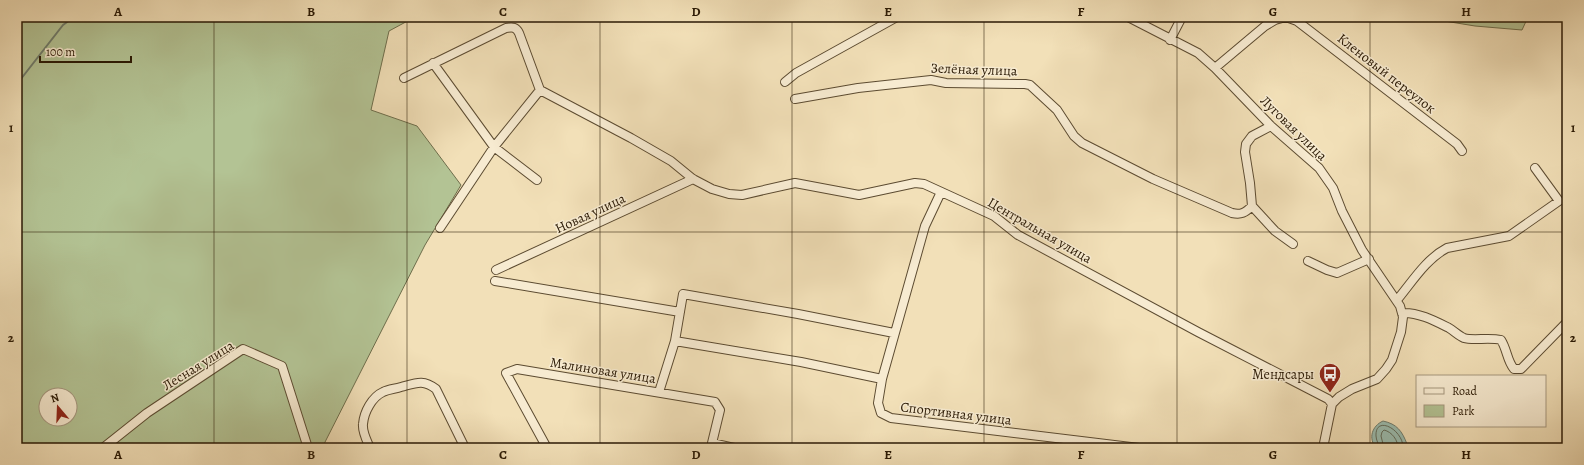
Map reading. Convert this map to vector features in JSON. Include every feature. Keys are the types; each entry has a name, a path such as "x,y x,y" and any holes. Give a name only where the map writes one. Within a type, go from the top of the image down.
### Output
{"street":[{"path":"785,82 796,74 897,17"},
{"name":"Луговая улица","path":"1128,17 1198,54 1215,68 1271,126 1319,168 1334,188 1348,222 1369,259 1397,300 1402,314"},
{"path":"1170,40 1182,17"},
{"name":"Кленовый переулок","path":"1215,68 1264,26 1275,20 1286,17 1297,21 1349,60 1457,144 1462,151"},
{"path":"404,78 512,27 516,28 520,33 540,90 671,161 693,179"},
{"path":"433,64 494,147 537,180"},
{"name":"Зелёная улица","path":"795,99 858,88 931,80 946,83 1030,85 1057,110 1074,136 1087,146 1153,179 1232,213 1240,214 1246,212 1252,206"},
{"path":"440,228 494,147 540,90"},
{"path":"1271,126 1252,136 1246,144 1245,152 1252,206 1275,230 1293,244"},
{"path":"1397,300 1429,261 1439,252 1447,248 1509,236 1559,201 1535,168"},
{"name":"Центральная улица","path":"693,179 712,189 729,194 742,195 795,183 859,195 915,183 931,186 994,216 1018,235 1330,402"},
{"name":"Новая улица","path":"496,270 693,179"},
{"name":"Спортивная улица","path":"941,192 926,226 882,379 878,403 879,409 884,416 1139,448"},
{"path":"1308,261 1337,273 1369,259"},
{"path":"495,281 680,312"},
{"path":"659,392 674,341 683,294 798,314 894,333"},
{"path":"1322,448 1330,402 1352,389 1377,379 1386,369 1392,360 1401,332 1402,314 1410,312 1418,314 1449,328 1464,338 1494,338 1501,340 1506,347 1510,364 1514,368 1520,369 1567,322"},
{"path":"674,341 802,362 882,379"},
{"name":"Лесная улица","path":"103,448 147,413 243,350 282,366 308,448"},
{"name":"Малиновая улица","path":"547,448 506,373 517,370 715,402 720,410 712,443 734,448"},
{"path":"370,448 363,425 366,411 373,400 382,392 419,382 428,384 436,389 465,448"}],"green space":[{"path":"17,17 415,17 389,31 371,110 417,126 461,185 425,245 322,448 17,448"},
{"path":"1420,17 1528,17 1522,30 1475,26"}],"water":[{"path":"1383,421 1392,424 1398,429 1403,435 1407,444 1406,448 1376,448 1372,440 1372,433 1376,426"}],"waterway":[{"path":"17,84 63,25 74,17"}],"place":[{"name":"Мендсары","path":"1330,394"}]}
